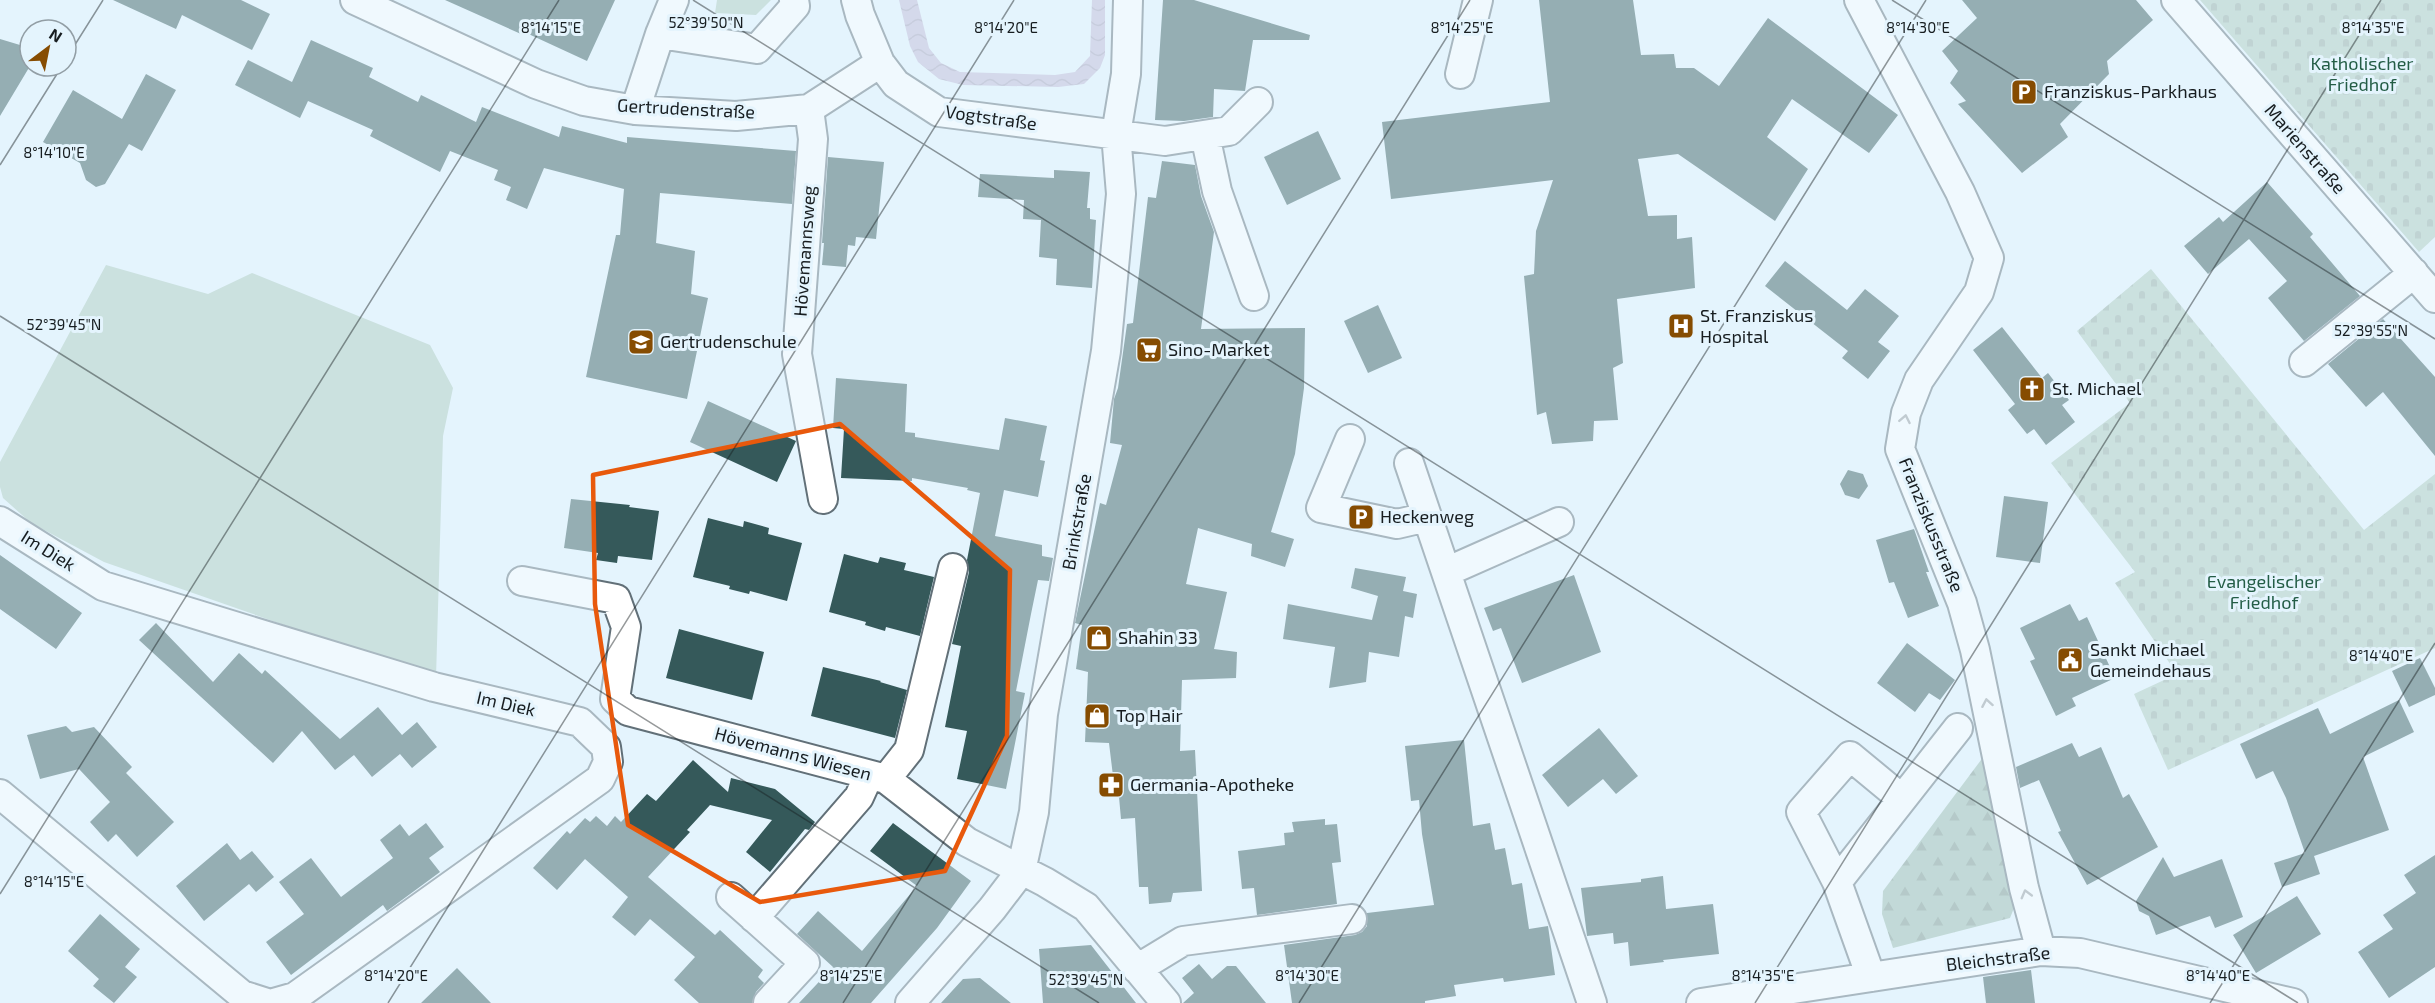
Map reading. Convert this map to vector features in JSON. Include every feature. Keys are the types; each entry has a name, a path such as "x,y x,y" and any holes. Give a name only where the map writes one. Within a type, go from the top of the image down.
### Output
{"street":[{"name":"Gertrudenstraße","path":"355,0 536,84 584,101 634,110 736,116 809,109 880,63"},
{"path":"634,110 674,0"},
{"path":"660,34 757,49 795,6 794,0"},
{"name":"Vogtstraße","path":"856,0 880,63 896,84 939,111 1165,141 1229,131 1258,102"},
{"name":"Brinkstraße","path":"910,1003 992,909 1021,871 1034,812 1043,714 1106,351 1121,194 1116,134 1126,74 1128,0"},
{"path":"1460,74 1478,0"},
{"name":"Franziskusstraße","path":"1859,0 1960,192 1989,258 1979,292 1919,380 1906,412 1900,448 1962,603 1978,661 2024,888 2041,951"},
{"name":"Marienstraße","path":"2176,0 2435,298"},
{"name":"Hövemannsweg","path":"809,109 813,140 797,354 823,499"},
{"path":"1205,135 1216,191 1254,296"},
{"path":"2304,362 2414,273"},
{"path":"1350,440 1321,508 1397,524 1427,517"},
{"path":"1409,463 1592,1003"},
{"name":"Im Diek","path":"0,521 103,586 434,687 580,722 606,747"},
{"path":"1446,572 1559,522"},
{"path":"754,918 859,797 909,750 953,568"},
{"path":"274,1003 295,997 600,779 608,762 606,747 621,705 626,627 615,598 522,581"},
{"name":"Hövemanns Wiesen","path":"621,705 878,777 967,842 1044,882 1086,907 1166,1003"},
{"path":"1837,882 1958,728"},
{"path":"1871,977 1837,882 1801,812 1850,756 1902,800"},
{"path":"0,794 242,995 267,1003"},
{"path":"731,897 805,963 768,1003"},
{"path":"1137,969 1183,941 1352,919"},
{"name":"Bleichstraße","path":"1701,1003 2041,951 2080,953 2292,1003"}],"highlighted area":[{"path":"840,424 1010,570 1007,736 945,871 760,902 628,825 595,604 593,475"}],"green space":[{"path":"717,0 771,0 756,15 715,13"},
{"name":"Katholischer Friedhof","path":"2200,0 2435,0 2435,237 2419,252"},
{"path":"106,265 208,294 252,273 430,345 453,388 443,436 436,678 104,562 31,523 3,498 0,487 0,462"},
{"name":"Evangelischer Friedhof","path":"2151,269 2364,530 2435,474 2435,648 2168,770 2134,694 2177,674 2115,583 2135,572 2051,463 2130,403 2077,331"},
{"path":"1984,756 2014,908 2010,918 1893,948 1882,914 1883,891"}],"water":[{"path":"899,0 917,0 929,48 941,63 960,72 1055,75 1075,72 1090,56 1092,0 1105,0 1105,55 1100,68 1084,84 1058,87 963,85 939,79 918,62 910,46"}],"building":[{"path":"113,0 241,0 270,14 252,50 182,15 176,29"},
{"path":"445,0 615,0 587,61 522,31 521,34"},
{"path":"1163,0 1194,0 1310,35 1309,40 1253,40 1245,91 1214,89 1213,117 1184,121 1155,120"},
{"name":"St. Franziskus Hospital","path":"1539,0 1633,0 1641,55 1674,54 1676,68 1694,68 1719,86 1768,18 1898,115 1869,153 1792,99 1767,137 1808,169 1775,221 1678,154 1638,159 1648,216 1677,215 1677,239 1692,237 1695,288 1617,299 1623,363 1613,368 1618,420 1594,421 1593,441 1552,444 1546,412 1537,415 1524,276 1534,274 1536,231 1553,180 1391,199 1382,122 1550,102"},
{"name":"Franziskus-Parkhaus","path":"1962,0 2136,0 2153,20 2107,61 2109,74 2060,124 2068,137 2022,173 1958,104 1966,101 1950,83 1958,71 1942,51 1977,18"},
{"path":"0,39 18,44 18,78 23,78 0,116"},
{"path":"311,40 373,68 369,77 418,102 421,95 476,122 482,107 559,137 562,126 627,143 627,137 796,151 792,204 660,193 656,243 695,251 691,294 708,298 687,399 586,377 616,235 620,235 624,189 544,168 527,209 506,200 511,187 494,180 498,170 450,151 440,172 370,136 373,130 308,101 300,118 235,85 248,60 292,82"},
{"path":"146,74 176,90 142,151 129,144 105,184 96,187 86,180 80,163 43,142 73,90 122,119"},
{"path":"1318,131 1341,179 1287,205 1264,157"},
{"path":"828,157 884,162 876,239 856,237 855,246 848,245 846,267 822,265"},
{"path":"1162,161 1195,165 1201,196 1214,232 1201,329 1305,328 1304,388 1295,454 1271,532 1294,539 1285,567 1251,556 1252,544 1198,528 1186,584 1227,592 1214,649 1237,652 1236,678 1182,680 1180,751 1195,750 1202,891 1173,893 1171,902 1149,904 1148,887 1139,887 1135,818 1121,819 1117,775 1113,776 1109,743 1085,742 1088,672 1076,669 1082,625 1075,623 1100,503 1106,505 1122,445 1110,443 1114,399 1118,388 1127,324 1133,323 1148,197 1156,198"},
{"path":"1054,170 1090,172 1087,208 1090,208 1090,219 1096,220 1092,288 1056,285 1057,259 1039,257 1041,220 1023,219 1024,200 978,197 980,174 1054,178"},
{"path":"2267,182 2313,234 2310,237 2360,296 2304,341 2268,298 2287,281 2249,239 2208,274 2184,246 2219,217 2223,222"},
{"path":"1785,261 1847,310 1865,289 1899,316 1878,342 1890,351 1868,379 1842,358 1848,351 1765,286"},
{"path":"1378,305 1402,358 1368,373 1344,321"},
{"path":"2383,319 2435,377 2435,456 2383,392 2366,407 2328,364"},
{"name":"St. Michael","path":"2002,327 2042,378 2048,373 2069,400 2062,405 2075,422 2046,445 2034,429 2027,434 2008,410 2015,404 1973,350"},
{"path":"836,378 907,384 905,432 915,433 915,437 999,450 1005,418 1047,426 1040,460 1045,461 1038,497 1004,490 995,536 1042,545 1042,556 1053,558 1049,581 1038,580 1031,614 1016,691 1025,693 1006,789 957,779 967,731 945,727 961,646 952,644 969,572 967,560 980,493 967,490 968,488 912,478 912,481 841,478 844,429 833,428"},
{"path":"708,401 796,441 777,482 690,442"},
{"path":"1848,470 1863,474 1868,486 1859,499 1845,495 1840,484"},
{"path":"2004,496 2048,502 2040,563 1996,557"},
{"path":"571,499 630,505 629,507 659,511 652,560 618,556 617,563 596,560 598,553 564,548"},
{"path":"708,518 743,527 744,521 769,528 768,534 802,543 787,601 750,591 749,594 729,589 730,586 693,577"},
{"path":"1914,529 1929,572 1926,572 1939,606 1908,618 1894,582 1889,583 1876,540"},
{"path":"844,554 878,563 880,557 906,563 904,570 934,577 920,636 886,627 885,631 865,625 866,622 829,612"},
{"path":"0,555 82,613 56,649 0,609"},
{"path":"1355,568 1406,577 1403,591 1417,594 1413,618 1405,616 1399,657 1369,652 1366,682 1329,688 1335,647 1283,639 1288,604 1372,620 1378,596 1351,588"},
{"path":"1574,575 1601,652 1522,683 1501,628 1493,631 1484,608"},
{"name":"Sankt Michael Gemeindehaus","path":"2070,604 2079,621 2087,617 2115,678 2072,698 2076,706 2056,716 2030,661 2035,659 2020,628"},
{"path":"156,623 213,682 239,653 262,674 265,670 340,739 378,707 402,735 417,722 437,747 412,768 400,754 372,777 354,755 335,770 302,731 273,763 139,640"},
{"path":"679,629 764,652 752,700 666,678"},
{"path":"1907,643 1955,680 1940,700 1929,693 1915,712 1877,683"},
{"path":"2420,658 2435,688 2435,695 2409,707 2392,671"},
{"path":"823,667 881,681 907,690 895,738 811,716"},
{"path":"2399,700 2414,732 2363,757 2389,830 2314,856 2320,874 2282,887 2274,863 2305,853 2286,798 2273,771 2256,779 2240,744 2318,708 2330,734"},
{"path":"66,726 72,732 94,727 132,767 126,773 174,822 137,857 116,834 108,842 90,822 110,802 79,769 40,779 27,735"},
{"path":"1599,728 1638,776 1616,794 1603,779 1568,807 1542,775"},
{"path":"1464,740 1473,826 1490,823 1495,850 1505,848 1512,885 1522,883 1529,929 1548,926 1555,975 1504,982 1503,978 1454,985 1456,996 1425,1001 1425,1003 1292,1003 1284,945 1355,935 1367,926 1367,913 1434,905 1422,834 1419,800 1411,801 1405,746"},
{"path":"2072,743 2079,757 2101,747 2123,798 2129,794 2158,847 2087,885 2058,832 2061,831 2039,780 2020,788 2016,767"},
{"path":"693,760 728,792 731,778 775,789 815,822 809,830 805,829 770,872 746,852 772,820 710,805 687,830 690,832 648,877 715,935 720,930 763,970 758,977 764,983 756,992 752,1003 699,1003 674,980 695,957 650,919 635,936 612,917 628,897 585,859 557,890 533,868 567,831 570,834 585,818 590,822 596,816 607,826 615,816 621,822 647,794 656,801"},
{"path":"1325,819 1325,825 1337,824 1341,862 1332,863 1337,904 1257,915 1254,888 1242,889 1238,851 1285,845 1284,833 1294,832 1292,822"},
{"path":"426,823 444,847 429,858 440,872 387,911 383,905 291,975 266,942 304,914 279,882 311,858 341,897 393,858 380,840 400,824 409,836"},
{"path":"893,823 971,881 937,928 871,1003 799,1003 833,967 797,934 818,911 862,951 917,886 870,851"},
{"path":"227,843 240,860 252,851 274,877 256,892 249,884 204,921 176,886"},
{"path":"2435,855 2435,967 2389,998 2358,952 2393,929 2383,915 2416,893 2404,875"},
{"path":"2163,857 2174,877 2222,859 2243,917 2215,928 2210,916 2156,935 2149,916 2139,911 2136,901"},
{"path":"1663,876 1666,909 1713,904 1719,954 1630,966 1628,942 1614,944 1613,933 1587,936 1581,888 1641,882 1641,879"},
{"path":"2297,896 2321,934 2256,973 2233,935"},
{"path":"100,914 140,949 125,967 137,977 114,1003 93,986 99,979 68,951"},
{"path":"1091,945 1136,1003 1043,1003 1039,949"},
{"path":"1199,964 1212,979 1227,966 1236,966 1266,1003 1183,1003 1194,993 1182,978"},
{"path":"457,968 491,1003 421,1003"},
{"path":"2031,970 2035,1003 1986,1003 1983,977"},
{"path":"980,978 1011,1003 941,1003 963,979"}],"place":[{"name":"Franziskus-Parkhaus","path":"2024,92"},
{"name":"St. Franziskus Hospital","path":"1681,326"},
{"name":"Gertrudenschule","path":"641,342"},
{"name":"Sino-Market","path":"1149,350"},
{"name":"St. Michael","path":"2032,389"},
{"name":"Heckenweg","path":"1361,517"},
{"name":"Shahin 33","path":"1099,638"},
{"name":"Sankt Michael Gemeindehaus","path":"2070,660"},
{"name":"Top Hair","path":"1097,716"},
{"name":"Germania-Apotheke","path":"1111,785"}]}
